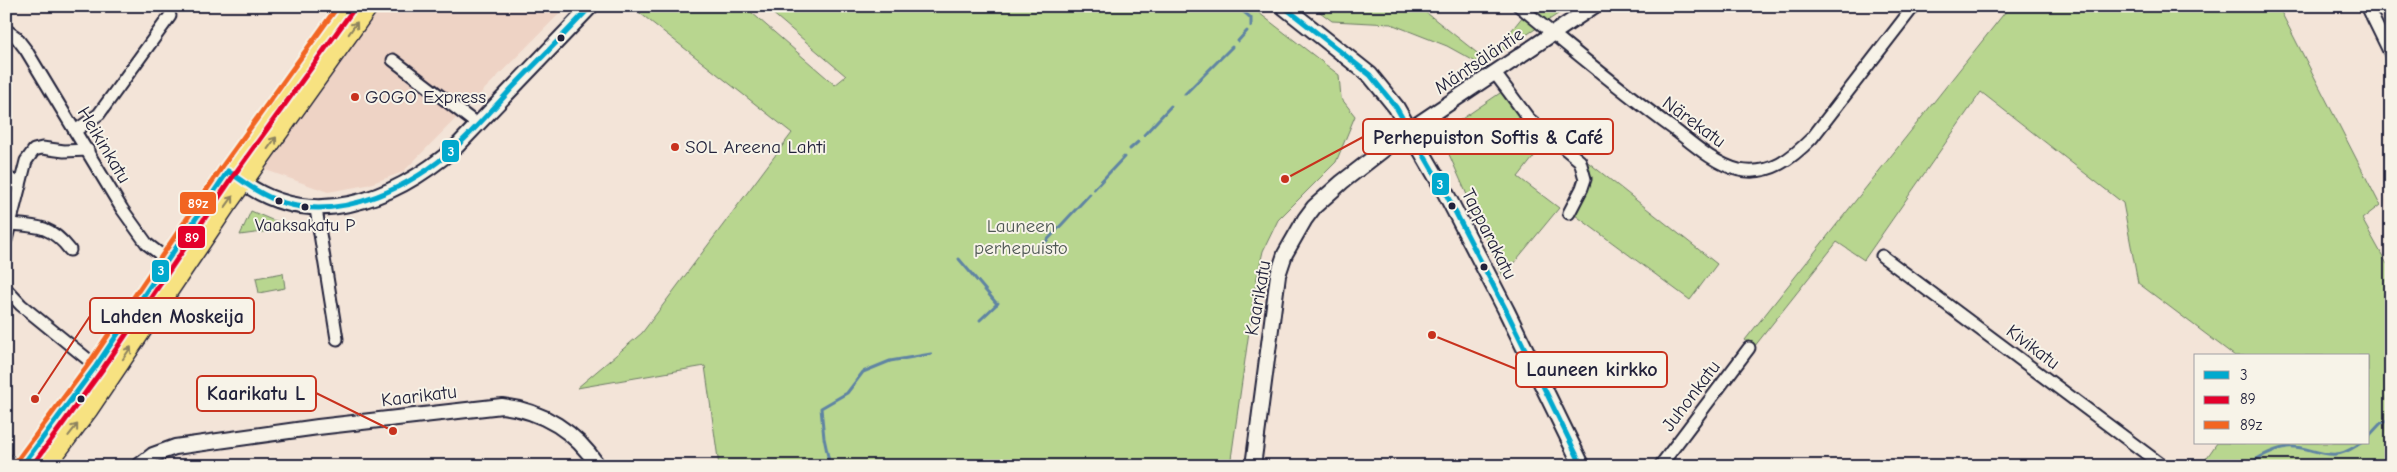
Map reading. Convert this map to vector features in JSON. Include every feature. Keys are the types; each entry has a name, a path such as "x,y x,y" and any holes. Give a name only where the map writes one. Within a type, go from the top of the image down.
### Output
{"main road":[{"path":"46,466 89,409 174,266 228,170 346,6"},
{"path":"22,466 96,366 174,266 243,183 369,6"},
{"name":"Tapparakatu","path":"1283,6 1370,75 1388,96 1444,190 1506,310 1582,466"}],"street":[{"path":"228,170 243,183 272,199 316,209 365,200 418,176 439,162 478,125 591,6"},
{"name":"Närekatu","path":"1520,6 1650,112 1715,160 1740,170 1760,170 1778,166 1812,138 1914,6"},
{"name":"Mäntsäläntie","path":"1409,130 1594,6"},
{"path":"2367,6 2391,55"},
{"path":"75,131 98,114 170,16"},
{"name":"Heikinkatu","path":"6,30 16,37 26,50 122,209 147,244 174,266"},
{"path":"393,60 478,125"},
{"path":"1494,72 1529,119 1580,162 1584,179 1582,188 1569,213"},
{"name":"Kaarikatu","path":"1252,466 1277,284 1285,254 1294,235 1314,207 1342,182 1409,130"},
{"path":"6,240 26,161 34,150 42,148 64,151 88,150"},
{"path":"6,176 20,186"},
{"path":"316,209 337,339"},
{"path":"10,224 43,227 59,236 70,250"},
{"name":"Kivikatu","path":"1882,256 2163,466"},
{"path":"6,289 21,305 96,366"},
{"name":"Juhonkatu","path":"1660,466 1749,348"},
{"name":"Kaarikatu","path":"139,466 153,455 175,447 318,427 502,406 528,411 565,430 577,439 598,466"},
{"path":"6,459 14,466"}],"shaded area":[{"path":"376,6 567,6 403,172 367,185 328,192 263,169"}],"green space":[{"name":"Launeen perhepuisto","path":"631,6 744,6 835,85 846,76 764,6 1250,6 1339,75 1341,98 1355,116 1336,162 1278,220 1263,251 1256,282 1230,466 719,466 705,366 577,388 642,333 792,133"},
{"path":"1312,6 1418,6 1486,60 1476,62 1447,46 1391,24 1332,21"},
{"path":"1531,6 1570,6 1487,61"},
{"path":"2010,6 2278,6 2380,205 2362,219 2387,264 2391,263 2391,466 2201,466 2216,444 2370,444 2370,354 2232,354 2138,283 2123,203 1981,92 1864,260 1837,242 1754,347 1745,340"},
{"path":"1503,91 1547,140 1518,177 1559,208 1503,276 1444,143 1445,133 1450,127"},
{"path":"1584,159 1717,264 1690,300 1575,215 1592,177"},
{"path":"251,211 272,220 300,227 240,235"},
{"path":"283,273 285,288 259,293 256,278"}],"waterway":[{"path":"1237,6 1251,18 1251,26"},
{"path":"1238,41 1247,31"},
{"path":"1185,94 1232,47"},
{"path":"1144,135 1171,106"},
{"path":"1130,149 1138,142"},
{"path":"1094,189 1124,157"},
{"path":"1040,248 1090,194"},
{"path":"959,259 997,304"},
{"path":"980,320 998,303"},
{"path":"830,466 824,438 821,408 847,393 863,372 890,361 931,354"},
{"path":"2370,435 2381,423 2391,420"},
{"path":"2245,466 2281,448 2293,447 2339,454 2359,444"}],"transit line":[{"name":"89z","path":"16,462 90,362 222,167 338,6"},
{"name":"3","path":"22,466 96,366 228,171 268,197 284,203 307,207 330,207 354,203 399,186 439,161 457,146 591,6"},
{"name":"3","path":"1283,6 1370,75 1396,107 1444,190 1506,310 1582,466"},
{"name":"89","path":"32,466 102,370 234,175 353,10"}],"place":[{"name":"GOGO Express","path":"355,97"},
{"name":"SOL Areena Lahti","path":"675,147"},
{"name":"Perhepuiston Softis & Café","path":"1285,179"},
{"name":"Vaaksakatu P","path":"305,207"},
{"name":"Launeen kirkko","path":"1432,335"},
{"name":"Lahden Moskeija","path":"35,399"},
{"name":"Kaarikatu L","path":"393,431"}]}
